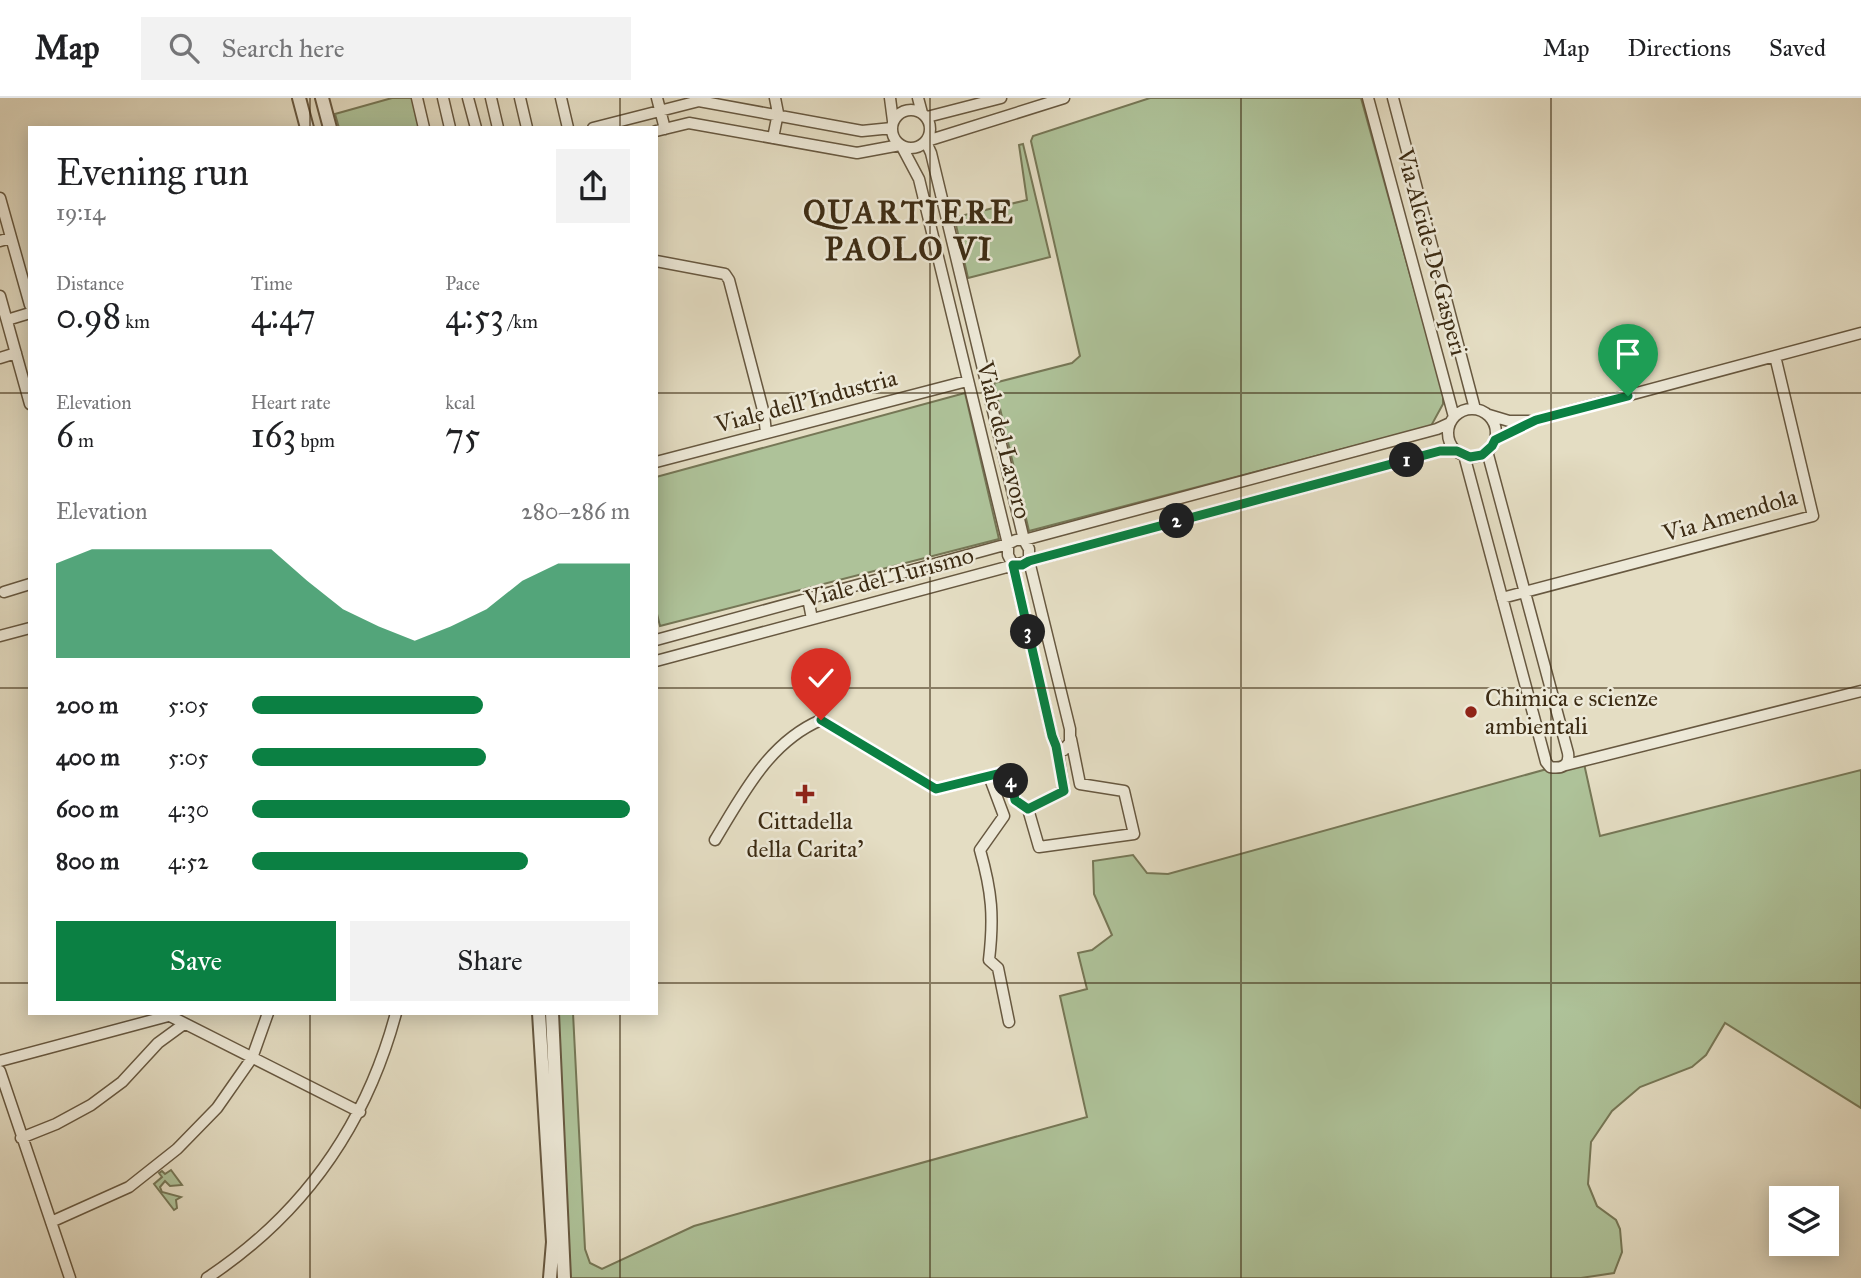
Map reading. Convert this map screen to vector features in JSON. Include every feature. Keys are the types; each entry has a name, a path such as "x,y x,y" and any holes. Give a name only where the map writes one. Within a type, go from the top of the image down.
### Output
{"street":[{"path":"299,98 306,126"},
{"path":"322,98 330,126"},
{"path":"417,98 424,126"},
{"path":"443,98 450,126"},
{"path":"468,98 475,126"},
{"path":"491,98 498,126"},
{"path":"520,98 527,126"},
{"path":"561,98 568,126"},
{"path":"657,98 661,130 689,123 857,153 901,146 915,149 927,142 1064,98"},
{"path":"773,138 777,116 775,98"},
{"path":"890,98 892,135 901,146"},
{"path":"918,98 931,129 927,142"},
{"path":"601,126 698,101 862,131 893,125 903,112 909,110 924,115 1000,98"},
{"name":"Via Alcide De Gasperi","path":"1368,98 1452,420"},
{"name":"Via Alcide De Gasperi","path":"1393,98 1475,409"},
{"name":"Viale del Lavoro","path":"901,146 919,179 1056,746 1064,791 1028,809 1039,847 1135,834 1124,791 1080,784 1070,729 1029,561 1029,549 1024,540 927,142"},
{"path":"0,198 28,298"},
{"path":"0,241 11,238"},
{"path":"658,261 725,274 729,280 764,414 766,433"},
{"path":"0,296 28,397"},
{"path":"6,320 28,314"},
{"path":"1460,453 1476,456 1488,451 1495,440 1536,420 1861,333"},
{"path":"0,358 16,353"},
{"name":"Via Amendola","path":"1502,598 1814,516 1774,356"},
{"name":"Viale dell'Industria","path":"658,461 967,381"},
{"path":"1536,420 1509,421 1475,409 1460,412 1452,420 1449,438 1460,453 1546,762 1550,767 1556,768 1861,691"},
{"path":"1488,415 1495,426 1495,440"},
{"name":"Viale del Turismo","path":"658,639 1016,540 1423,433 1452,420"},
{"name":"Viale del Turismo","path":"658,661 1440,451 1460,453"},
{"path":"1488,451 1568,753 1566,765"},
{"path":"4,592 28,585"},
{"path":"808,598 812,619"},
{"path":"0,636 28,629"},
{"path":"715,840 761,767 802,728 821,720 936,789 1009,771 1015,800 1028,809"},
{"path":"1056,746 1064,750 1070,739"},
{"path":"989,776 1004,816 980,850 990,887 993,926 989,960 998,968 1009,1022"},
{"path":"0,1061 168,1015"},
{"path":"173,1015 184,1024 360,1112"},
{"path":"51,1222 129,1187 177,1149 217,1108 252,1058 267,1015"},
{"path":"207,1278 269,1231 309,1188 341,1145 360,1112 395,1015"},
{"path":"539,1015 553,1242 550,1278"},
{"path":"552,1015 564,1278"},
{"path":"21,1138 56,1124 91,1105 122,1082 158,1043 184,1024"},
{"path":"0,1071 70,1278"}],"green space":[{"path":"392,98 416,98 422,126 338,126 335,114"},
{"path":"1150,98 1361,98 1443,393 1443,404 1431,426 1029,531 994,383 1072,363 1080,356 1031,141 1033,136"},
{"path":"1023,144 1050,257 968,278 956,225 960,216 1027,200 1019,145"},
{"path":"965,393 999,539 660,626 658,476"},
{"path":"1583,759 1600,836 1861,770 1861,1108 1725,1023 1706,1055 1692,1067 1640,1087 1612,1111 1591,1142 1588,1184 1597,1206 1616,1220 1620,1229 1622,1252 1614,1273 1581,1278 568,1278 555,1015 573,1015 585,1249 590,1263 602,1269 694,1226 1087,1117 1060,996 1087,989 1078,953 1092,950 1112,935 1094,894 1093,861 1133,855 1147,873 1168,874"},
{"path":"171,1170 182,1185 170,1186 165,1181 160,1187 162,1192 181,1197 176,1200 177,1208 174,1210 154,1184 162,1177 159,1173 162,1171 165,1174"}],"place":[{"name":"Chimica e scienze ambientali","path":"1471,712"},
{"name":"Cittadella della Carita'","path":"805,794"}],"district":[{"name":"QUARTIERE PAOLO VI","path":"909,230"}],"route":[{"path":"821,720 936,789 1009,771 1015,800 1028,809 1064,791 1056,746 1013,565 1022,565 1440,451 1457,451 1470,457 1482,455 1495,440 1536,420 1628,396"}]}
